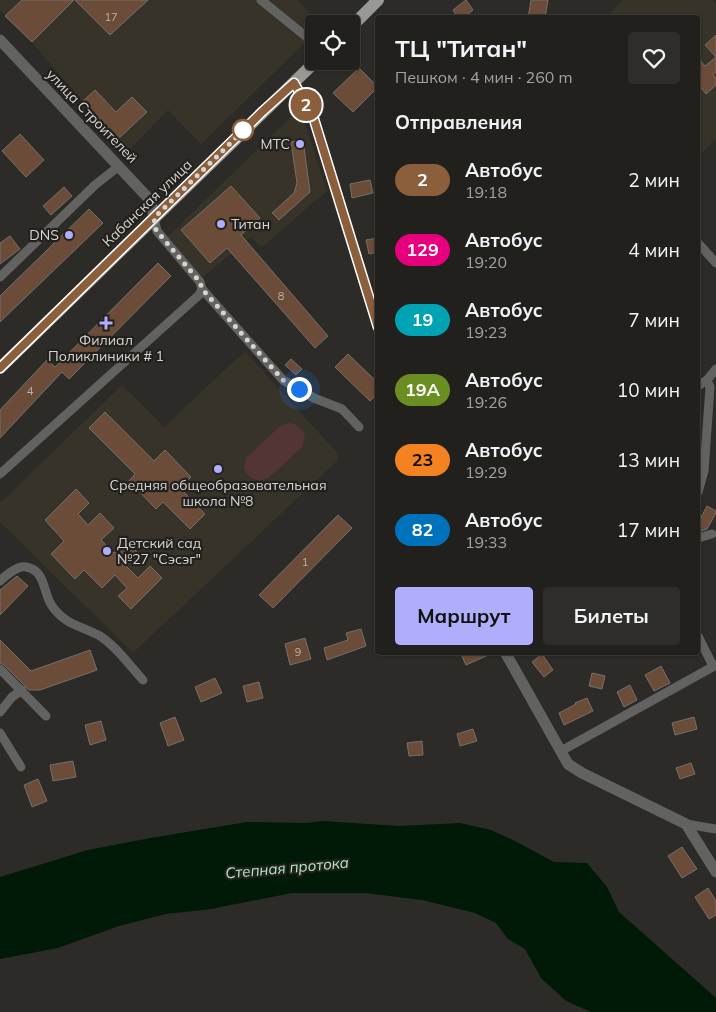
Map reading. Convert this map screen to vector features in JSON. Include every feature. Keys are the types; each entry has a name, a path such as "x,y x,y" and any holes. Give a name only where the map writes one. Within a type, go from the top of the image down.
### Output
{"main road":[{"path":"360,18 378,0"},
{"name":"Кабанская улица","path":"0,368 307,70"}],"street":[{"path":"261,0 305,37"},
{"name":"улица Строителей","path":"0,40 151,201 154,218"},
{"path":"294,83 313,116 375,316"},
{"path":"0,277 95,185 119,166"},
{"path":"154,218 156,230 200,282 202,289 283,380 314,398 342,409 360,427"},
{"path":"700,245 716,264"},
{"path":"0,474 199,295 202,289"},
{"path":"700,385 707,380 716,369"},
{"path":"700,485 704,471 710,387 707,380"},
{"path":"700,537 712,534"},
{"path":"0,580 22,567 32,569 43,581 46,598 52,608 74,626 101,637 142,680"},
{"path":"561,751 625,717 715,665 700,639"},
{"path":"507,655 568,764 582,773 686,824 716,829"},
{"path":"0,669 46,716"},
{"path":"0,712 12,697 22,690"},
{"path":"0,732 21,766"},
{"path":"686,824 716,872"}],"shaded area":[{"path":"0,0 298,0 311,15 305,15 305,43 201,144 168,110 127,152 32,42 0,10"},
{"path":"622,0 713,0 716,3 716,138 702,153 700,152 700,15 609,15"},
{"path":"300,108 327,191 261,248 251,237 202,278 168,236"},
{"path":"245,351 338,454 338,460 133,653 0,522 0,503 122,385 164,427"},
{"path":"289,423 295,424 303,431 305,437 302,447 269,478 259,481 249,477 244,468 246,458 279,427"}],"water":[{"name":"Степная протока","path":"323,821 399,826 460,823 491,830 554,862 587,863 607,887 619,912 716,998 716,1012 591,1012 566,1001 541,978 525,949 508,939 496,923 475,913 422,900 365,893 292,893 211,909 166,914 119,926 58,948 0,959 0,877 88,850 150,838 247,822 305,823"}],"building":[{"path":"22,0 74,0 32,42 5,16"},
{"path":"75,0 148,0 110,35"},
{"path":"466,0 473,10 467,15 456,15 453,10"},
{"path":"531,0 548,0 546,15 528,15"},
{"path":"716,35 716,57 705,45"},
{"path":"716,57 716,72 713,74 716,78 716,85 706,94 700,86 700,60 705,66"},
{"path":"360,69 375,84 375,90 353,112 333,93"},
{"path":"95,90 116,112 132,97 147,112 117,140 82,102"},
{"path":"20,134 44,160 26,177 2,151"},
{"path":"303,140 310,192 279,220 272,213 294,193 297,183 291,142"},
{"path":"370,180 373,193 352,198 350,184"},
{"path":"231,186 260,218 241,235 328,336 315,348 227,248 210,263 181,230"},
{"path":"64,187 72,196 51,215 43,206"},
{"path":"89,209 103,223 0,322 0,296"},
{"path":"10,236 20,249 0,264 0,243"},
{"path":"375,238 375,253 369,254 366,240"},
{"path":"158,263 171,276 69,379 62,372 0,438 0,410 47,360 55,367"},
{"path":"348,354 375,380 375,396 370,401 335,367"},
{"path":"291,359 302,369 296,375 285,365"},
{"path":"105,412 154,461 165,450 191,477 180,488 205,514 190,529 163,502 156,509 129,481 135,474 89,428"},
{"path":"76,489 89,503 78,514 88,525 100,513 114,528 101,540 114,553 126,541 139,554 126,566 138,578 150,566 162,578 131,609 118,596 127,588 115,575 102,588 84,570 75,579 51,554 64,541 45,520"},
{"path":"707,506 716,511 707,529 700,530 700,519"},
{"path":"338,515 352,528 273,608 259,595"},
{"path":"17,576 28,586 0,615 0,590"},
{"path":"361,629 366,646 327,660 324,648 348,640 346,633"},
{"path":"305,638 311,659 290,665 285,644"},
{"path":"0,640 31,671 90,650 97,670 40,690 29,690 0,663"},
{"path":"461,655 488,655 466,665"},
{"path":"543,655 553,670 544,677 532,662"},
{"path":"661,666 670,683 654,691 645,675"},
{"path":"592,673 605,676 602,689 589,686"},
{"path":"215,678 222,693 201,702 195,687"},
{"path":"259,682 263,698 247,702 243,686"},
{"path":"630,685 637,700 624,707 617,692"},
{"path":"587,698 593,711 564,725 559,713"},
{"path":"175,717 184,740 168,746 160,723"},
{"path":"694,717 697,729 675,735 672,723"},
{"path":"101,721 106,740 90,745 85,725"},
{"path":"473,729 477,741 460,746 457,734"},
{"path":"422,741 423,755 409,756 407,743"},
{"path":"73,761 76,777 53,781 50,765"},
{"path":"691,763 695,774 680,779 676,768"},
{"path":"38,779 47,801 32,807 24,785"},
{"path":"682,847 697,869 682,878 668,856"},
{"path":"708,888 716,901 716,915 709,919 695,897"}],"bus line":[{"name":"2","path":"0,368 294,83 313,116 375,317"}],"place":[{"name":"МТС","path":"300,144"},
{"name":"Титан","path":"221,224"},
{"name":"DNS","path":"69,235"},
{"name":"Филиал Поликлиники # 1","path":"106,323"},
{"name":"Средняя общеобразовательная школа №8","path":"218,469"},
{"name":"Детский сад №27 \"Сэсэг\"","path":"107,551"}],"route":[{"path":"243,130 246,128 154,218 156,230 200,282 202,289 283,380 299,389"}]}
